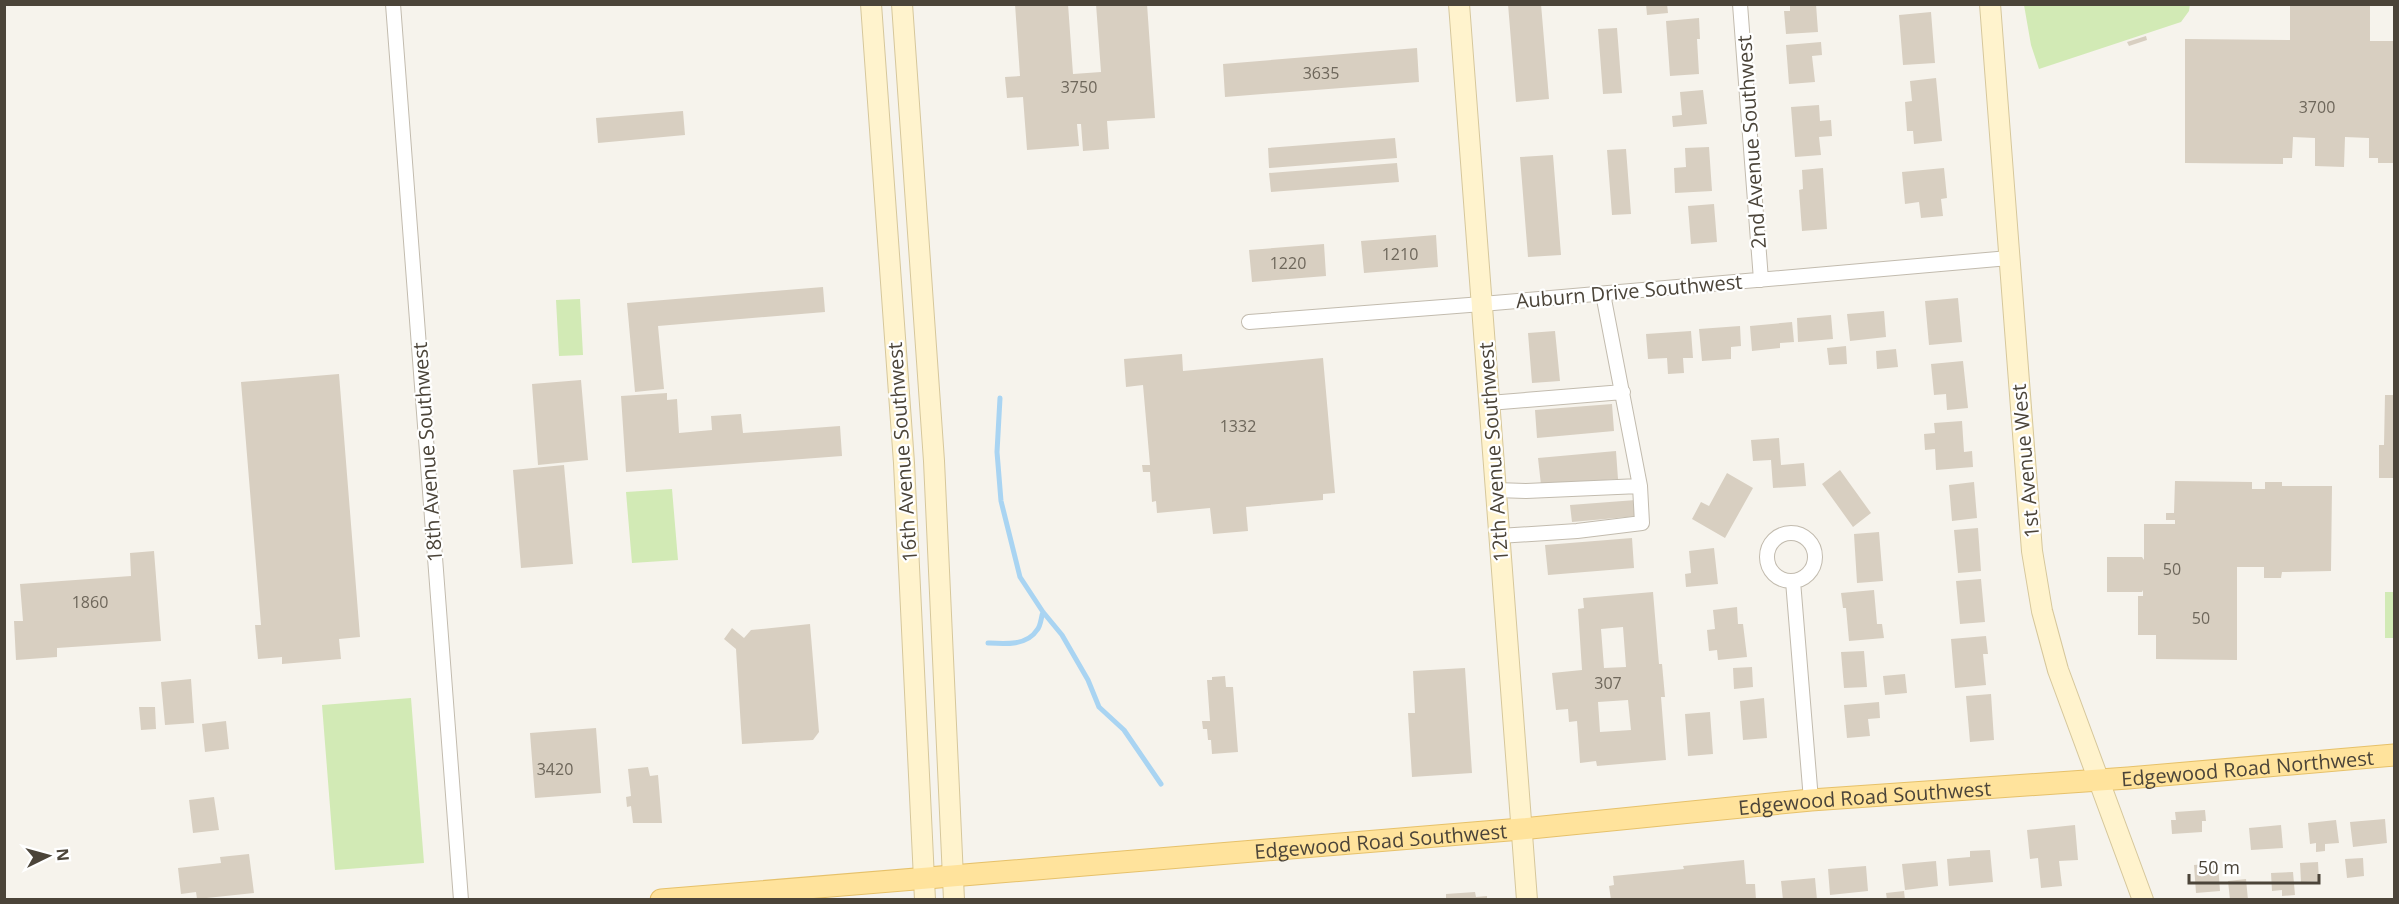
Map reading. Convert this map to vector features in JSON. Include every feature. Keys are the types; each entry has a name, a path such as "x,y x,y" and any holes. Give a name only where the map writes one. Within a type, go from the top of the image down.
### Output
{"main road":[{"name":"Edgewood Road Northwest","path":"2100,780 2394,755"},
{"name":"Edgewood Road Southwest","path":"661,900 925,889 953,877 1521,829 1811,801 2100,780"}],"street":[{"name":"18th Avenue Southwest","path":"393,4 461,900"},
{"name":"16th Avenue Southwest","path":"871,4 904,463 925,889"},
{"name":"16th Avenue Southwest","path":"902,4 934,461 954,900"},
{"name":"12th Avenue Southwest","path":"1459,4 1527,900"},
{"name":"2nd Avenue Southwest","path":"1740,4 1761,280"},
{"name":"1st Avenue West","path":"1990,4 2032,551 2042,611 2058,670 2144,900"},
{"name":"Auburn Drive Southwest","path":"1249,322 1603,294 2008,258"},
{"path":"1499,536 1577,531 1642,523 1640,486 1603,294"},
{"path":"1489,403 1623,392"},
{"path":"1496,490 1526,491 1640,486"},
{"path":"1793,581 1811,801"}],"green space":[{"path":"2190,4 2189,11 2181,22 2039,69 2031,45 2024,5"},
{"path":"580,299 583,355 559,356 556,300"},
{"path":"672,489 678,560 632,563 626,492"},
{"path":"2385,592 2394,592 2394,638 2385,638"},
{"path":"411,698 424,863 335,870 322,705"}],"building":[{"path":"1015,4 1068,4 1073,74 1101,72 1096,4 1147,4 1155,118 1107,121 1109,149 1083,151 1081,124 1077,124 1079,146 1027,150 1023,97 1007,98 1005,77 1020,76"},
{"path":"1508,4 1541,4 1549,99 1516,102"},
{"path":"1646,4 1667,4 1668,13 1647,15"},
{"path":"1790,4 1816,4 1818,32 1786,34 1784,11 1790,11"},
{"path":"2290,4 2370,4 2370,41 2394,41 2394,163 2378,163 2378,158 2369,158 2369,138 2345,137 2344,167 2315,166 2315,138 2293,137 2292,158 2283,158 2283,164 2185,163 2185,39 2290,40"},
{"path":"1931,12 1935,63 1903,65 1899,15"},
{"path":"1699,18 1700,39 1697,39 1699,74 1670,76 1666,21"},
{"path":"1617,28 1622,93 1603,94 1598,29"},
{"path":"2146,36 2147,40 2129,46 2127,42"},
{"path":"1821,42 1822,55 1812,56 1815,82 1789,84 1786,45"},
{"path":"1417,48 1419,82 1225,97 1223,64"},
{"path":"1936,78 1942,141 1914,144 1913,131 1907,131 1905,102 1912,101 1910,81"},
{"path":"1703,90 1707,124 1673,127 1672,116 1682,115 1680,92"},
{"path":"1819,105 1820,121 1831,120 1832,136 1819,137 1821,155 1795,157 1791,107"},
{"path":"683,111 685,135 598,143 596,118"},
{"path":"1395,138 1397,158 1269,168 1268,148"},
{"path":"1709,147 1712,191 1675,193 1674,168 1686,167 1685,148"},
{"path":"1626,149 1631,214 1612,215 1607,150"},
{"path":"1553,155 1561,255 1528,257 1520,157"},
{"path":"1397,163 1399,182 1271,192 1269,173"},
{"path":"1823,168 1827,229 1802,231 1799,190 1803,189 1802,170"},
{"path":"1944,168 1947,198 1941,199 1943,216 1921,218 1919,202 1905,204 1902,172"},
{"path":"1714,204 1717,242 1691,244 1688,206"},
{"path":"1436,235 1438,267 1364,273 1361,241"},
{"path":"1324,244 1326,276 1252,282 1249,250"},
{"path":"823,287 825,312 658,326 664,389 635,392 627,303"},
{"path":"1958,298 1962,342 1929,345 1925,301"},
{"path":"1884,311 1886,337 1850,341 1847,314"},
{"path":"1831,315 1833,339 1798,342 1797,318"},
{"path":"1792,322 1794,342 1780,343 1780,348 1752,351 1750,326"},
{"path":"1740,326 1741,346 1731,347 1731,359 1702,361 1699,329"},
{"path":"1555,331 1560,381 1532,383 1528,333"},
{"path":"1691,331 1693,358 1683,358 1684,373 1668,374 1667,358 1648,359 1646,334"},
{"path":"1846,346 1847,364 1829,365 1827,348"},
{"path":"1896,349 1898,367 1877,369 1876,351"},
{"path":"1182,354 1183,371 1323,358 1335,493 1323,494 1323,500 1246,507 1248,531 1213,534 1210,508 1157,513 1156,501 1152,502 1150,472 1143,472 1142,465 1150,465 1143,385 1126,387 1124,359"},
{"path":"1963,361 1968,408 1947,410 1946,394 1934,395 1931,364"},
{"path":"339,374 360,637 339,639 341,659 282,664 282,657 258,659 255,625 261,625 241,382"},
{"path":"581,380 588,460 538,465 532,384"},
{"path":"667,393 667,400 677,399 679,433 712,430 711,416 741,414 743,433 840,426 842,456 626,472 621,396"},
{"path":"2385,395 2394,395 2394,478 2379,478 2379,445 2384,445"},
{"path":"1612,404 1614,431 1537,438 1535,410"},
{"path":"1962,421 1964,452 1972,451 1973,467 1936,470 1935,449 1925,450 1924,434 1935,433 1934,423"},
{"path":"1779,438 1781,465 1804,463 1806,486 1773,488 1771,460 1753,461 1751,440"},
{"path":"1616,451 1618,479 1541,485 1538,458"},
{"path":"564,465 573,564 521,568 513,470"},
{"path":"1840,470 1871,513 1853,527 1822,484"},
{"path":"1727,473 1753,488 1725,538 1692,519 1701,502 1709,506"},
{"path":"2175,481 2252,482 2252,489 2265,489 2265,482 2282,482 2282,486 2332,486 2331,571 2282,572 2281,578 2264,578 2264,567 2237,567 2237,660 2156,659 2156,635 2138,635 2138,596 2143,596 2143,590 2142,592 2107,592 2107,557 2142,557 2144,560 2144,524 2175,524 2175,520 2166,520 2166,513 2174,513"},
{"path":"1974,482 1977,518 1952,521 1949,485"},
{"path":"1636,500 1638,516 1572,522 1570,505"},
{"path":"1978,528 1981,571 1958,573 1954,530"},
{"path":"1879,532 1883,581 1857,583 1854,534"},
{"path":"1632,538 1634,568 1548,575 1545,545"},
{"path":"1714,548 1718,584 1686,587 1685,574 1691,573 1689,551"},
{"path":"154,551 161,641 57,648 57,657 16,660 14,621 23,621 20,584 131,576 130,553"},
{"path":"1981,579 1985,622 1960,624 1956,581"},
{"path":"1874,590 1877,624 1882,624 1884,638 1849,641 1846,608 1843,608 1841,593"},
{"path":"1653,592 1659,664 1662,664 1665,697 1661,697 1666,760 1597,766 1596,761 1580,763 1577,721 1569,722 1568,709 1556,710 1552,673 1582,670 1578,609 1584,608 1583,598","holes":["1623,627 1626,667 1604,668 1601,629","1628,700 1631,730 1600,732 1598,702"]},
{"path":"1737,607 1738,624 1743,624 1747,657 1718,660 1717,650 1709,651 1707,630 1715,629 1713,610"},
{"path":"810,624 819,732 813,740 742,744 736,649 724,639 732,628 744,638 751,630"},
{"path":"1986,636 1988,654 1983,654 1986,685 1955,688 1951,639"},
{"path":"1864,651 1867,687 1844,688 1841,652"},
{"path":"1752,667 1753,687 1734,689 1733,668"},
{"path":"1465,668 1472,773 1412,777 1408,713 1415,713 1413,671"},
{"path":"1905,674 1907,693 1885,695 1883,676"},
{"path":"1225,676 1226,687 1233,687 1238,752 1212,754 1211,740 1208,740 1207,729 1203,729 1202,721 1210,721 1207,680 1212,680 1212,677"},
{"path":"191,679 194,723 165,725 161,682"},
{"path":"1991,694 1994,740 1970,742 1966,696"},
{"path":"1764,698 1767,738 1743,740 1740,701"},
{"path":"1879,702 1880,718 1868,719 1870,736 1847,738 1844,705"},
{"path":"139,707 155,707 156,729 141,730"},
{"path":"1710,712 1713,754 1688,756 1685,714"},
{"path":"226,721 229,749 205,752 202,724"},
{"path":"596,728 601,793 535,798 530,733"},
{"path":"648,767 650,776 658,775 662,823 633,823 631,806 627,807 626,797 631,796 628,769"},
{"path":"214,797 219,830 193,833 189,800"},
{"path":"2205,810 2206,821 2202,821 2202,832 2172,834 2171,820 2176,820 2175,812"},
{"path":"2385,819 2387,843 2353,847 2350,822"},
{"path":"2336,820 2339,843 2325,844 2325,851 2316,852 2316,843 2310,844 2308,823"},
{"path":"2075,825 2078,860 2059,861 2062,886 2041,888 2038,858 2030,859 2027,830"},
{"path":"2281,825 2283,848 2251,850 2249,828"},
{"path":"1990,850 1993,882 1949,886 1947,859 1970,857 1970,851"},
{"path":"249,854 254,893 197,899 196,892 181,894 178,868 221,863 220,857"},
{"path":"2363,858 2364,876 2347,878 2345,859"},
{"path":"1744,860 1746,884 1755,884 1756,900 1611,900 1609,886 1614,885 1613,876"},
{"path":"1936,861 1938,886 1905,890 1902,864"},
{"path":"2318,862 2319,881 2301,882 2300,863"},
{"path":"2218,863 2220,891 2196,893 2194,865"},
{"path":"1866,866 1868,891 1830,895 1828,869"},
{"path":"2293,872 2295,895 2282,896 2282,890 2272,891 2271,873"},
{"path":"1815,878 1817,900 1783,900 1781,881"},
{"path":"2246,879 2248,900 2230,900 2228,881"},
{"path":"1904,891 1905,900 1887,900 1886,893"},
{"path":"1475,892 1476,897 1487,896 1487,900 1446,900 1446,894"}],"waterway":[{"path":"1000,398 997,452 1001,501 1020,577 1043,612 1062,635 1088,680 1099,707 1124,730 1161,784"},
{"path":"988,643 1015,643 1027,639 1038,628 1043,612"}]}
